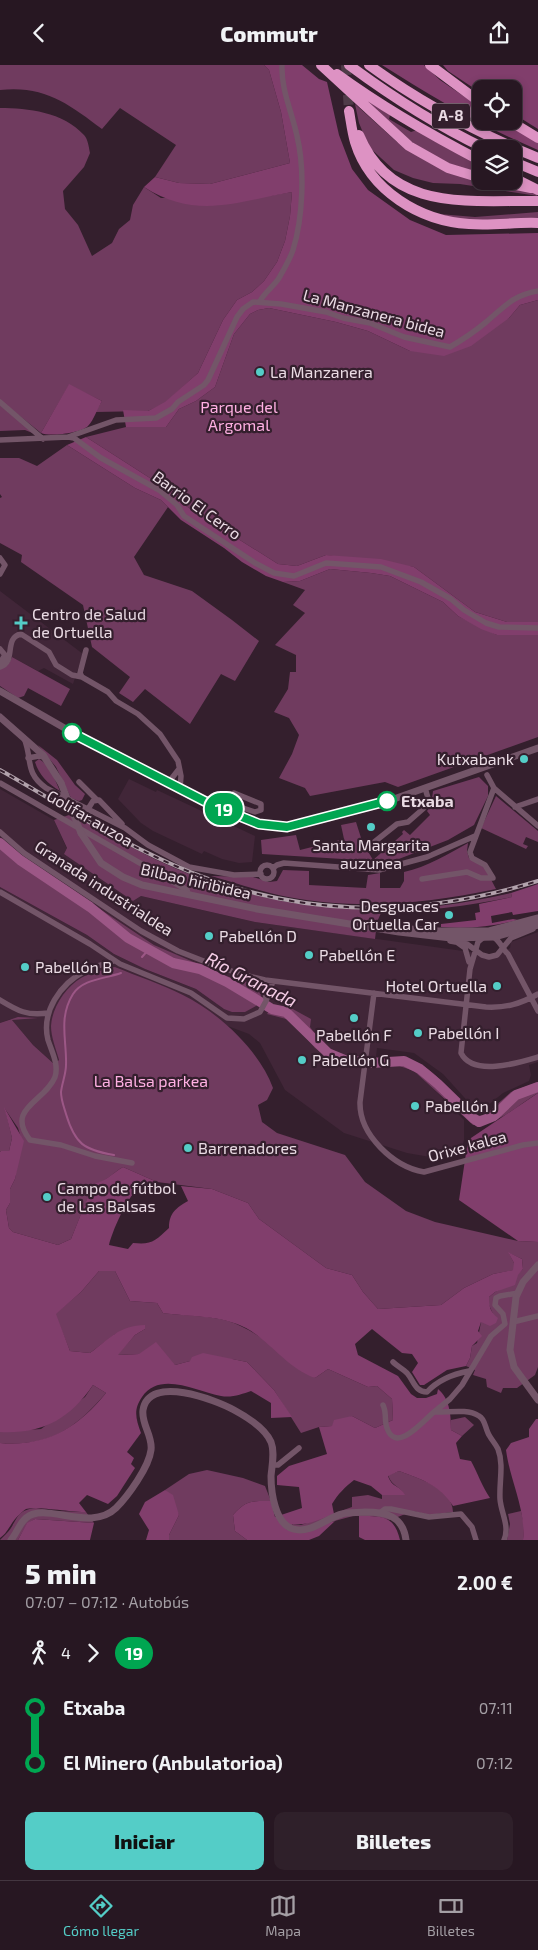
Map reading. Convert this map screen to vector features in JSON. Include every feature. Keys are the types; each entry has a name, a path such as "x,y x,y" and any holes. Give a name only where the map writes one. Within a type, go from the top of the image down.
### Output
{"highway":[{"path":"321,65 409,146 448,168 472,175"},
{"name":"A-8","path":"326,65 367,96 472,156"},
{"path":"349,65 386,92 472,142"},
{"name":"A-8","path":"369,65 426,103 538,158"},
{"path":"430,65 472,96"},
{"path":"538,201 444,199 427,196 402,185 387,174 367,151 349,111 355,142 360,156 382,186 404,204 435,219 452,223 538,223"},
{"path":"522,128 538,138"},
{"path":"522,165 538,172"},
{"path":"522,182 538,190"},
{"path":"522,187 538,190"}],"street":[{"path":"0,440 68,437 116,420 156,418 164,415 208,380 237,317 248,305 260,301 278,280 292,252 298,232 301,191 299,145 294,121 288,106 282,65"},
{"name":"La Manzanera bidea","path":"260,301 326,311 343,318 370,323 404,337 450,347 476,330 509,301 538,291"},
{"path":"0,402 43,439"},
{"name":"Barrio El Cerro","path":"68,437 74,438 101,458 159,490 177,505 184,516 255,563 274,573 294,576 326,563 381,567 421,582 451,599 464,610 486,623 499,627 538,628"},
{"path":"0,559 4,565 0,574"},
{"path":"0,667 9,661 12,641 15,636 20,634 49,652 56,665 72,675 82,677 138,714 169,745 178,761 181,776 180,789"},
{"path":"0,649 5,655 0,663"},
{"path":"82,677 80,673 86,650"},
{"path":"0,691 94,745 180,789 259,824 287,827 391,801 425,788 484,770 496,762 538,748"},
{"name":"Bilbao hiribidea","path":"0,717 44,757 61,783 81,833 101,863 123,877 142,885 257,909 399,932 451,938 488,936 538,926"},
{"path":"24,738 31,772 36,781 46,788 125,828"},
{"path":"28,757 44,757"},
{"path":"168,783 179,769"},
{"path":"484,770 494,788 538,826"},
{"path":"79,782 125,828 148,845 189,867 234,875 261,874"},
{"name":"Golifar auzoa","path":"0,783 160,874 187,890 188,894"},
{"path":"368,847 397,824 408,822 424,808 428,798 425,788"},
{"path":"422,879 461,872 472,873 481,878 493,878 485,865 476,861 471,855 470,848 494,788"},
{"path":"225,810 237,806 257,812 261,810 260,804 234,793"},
{"path":"88,809 96,799"},
{"path":"515,807 538,799"},
{"name":"Granada industrialdea","path":"0,832 30,857 160,943 219,967 255,978 466,1005 500,1007 520,1004 538,994"},
{"path":"273,868 284,863 379,870 427,857 475,836"},
{"path":"269,866 273,868 274,873 270,879 263,878 261,874 262,868 269,866"},
{"path":"0,892 90,944 114,961 191,993 227,1018 244,1019 260,1012 273,981"},
{"name":"Bilbao hiribidea","path":"320,919 439,931 489,931 538,919"},
{"path":"439,931 445,934 488,936 529,924 538,919"},
{"path":"399,932 408,937 456,941 467,944 482,955 489,957 497,955 511,938 538,926"},
{"path":"488,936 509,957 538,1011"},
{"path":"488,936 476,949 470,969 461,1053 465,1061 476,1066 495,1065 538,1057"},
{"path":"509,957 508,944 511,938"},
{"path":"456,941 467,952 470,969"},
{"path":"114,961 86,970 69,981 48,1013 46,1027 56,1062 55,1077 50,1087 27,1107 23,1113 22,1124 30,1140 61,1145 95,1156 132,1163"},
{"path":"255,978 265,991 266,1001"},
{"name":"Orixe kalea","path":"374,993 360,1113 364,1124 382,1147 404,1165 424,1173 523,1145 538,1143"},
{"path":"0,1000 24,1013 48,1013"},
{"path":"538,1265 527,1277 518,1293 510,1344 512,1361 538,1400"},
{"path":"383,1405 387,1428 390,1434 400,1437 412,1433 450,1399 462,1385 491,1335 505,1324 504,1314 495,1305 496,1298 518,1293"},
{"path":"513,1322 538,1316"},
{"path":"393,1362 406,1372 421,1392 427,1392 432,1386 445,1378 469,1371"},
{"path":"11,1540 22,1522 32,1515 43,1513 89,1518 100,1517 115,1509 129,1492 146,1465 152,1445 143,1410 150,1399 162,1393 181,1392 220,1404 245,1417 264,1432 273,1450 272,1485 275,1503 280,1518 285,1525 292,1529 301,1530 344,1513 381,1512 392,1516 399,1522 406,1540"},
{"path":"434,1412 460,1411 472,1413 481,1417 484,1422 490,1437 498,1448 500,1459 500,1497 506,1526 504,1540"},
{"path":"272,1465 278,1465 299,1448"},
{"path":"381,1512 385,1509 391,1509 429,1517 462,1514 472,1527 476,1540"}],"shaded area":[{"path":"264,65 302,65 319,79 327,82 339,135 352,169 368,190 410,220 446,235 538,233 538,300 520,305 509,318 471,346 444,356 410,351 368,331 336,322 269,308 258,310 250,314 234,334 215,387 196,401 179,409 166,427 126,427 123,410 148,411 165,402 198,373 223,320 237,300 252,292 264,281 277,262 285,241 292,192 234,204 199,206 163,197 144,187 155,177 179,183 210,184 290,163 281,112 269,70"},
{"path":"382,65 424,65 440,80 472,102 472,119 458,111"},
{"path":"443,65 538,65 538,129 522,119 522,80 472,80 472,87 448,71"},
{"path":"493,130 517,130 538,142 538,150 522,143 522,140 515,140"},
{"path":"69,384 102,401 92,421 88,426 72,432 51,435 41,433"},
{"path":"86,437 153,480 168,487 186,506 278,564 297,566 326,555 381,559 414,567 475,612 507,622 538,622 538,635 497,635 481,629 458,616 443,602 390,576 330,569 300,581 283,582 266,576 242,562 181,520 161,500 135,488 67,445"},
{"name":"Centro de Salud de Ortuella","path":"0,591 83,654 73,684 44,668 38,671 12,657 9,663 0,669"},
{"path":"129,779 156,792 157,790 255,836 252,862 239,863 222,859 204,851 202,854 153,831 141,823 118,799"},
{"path":"0,789 54,820 67,849 133,901 141,896 255,922 477,953 485,959 495,958 510,948 511,942 538,932 538,1062 529,1065 531,1075 529,1081 503,1093 487,1106 478,1110 443,1074 414,1053 377,1048 376,1057 371,1057 370,1067 399,1066 419,1074 464,1120 464,1140 463,1144 458,1148 435,1153 430,1157 407,1153 344,1133 285,1090 260,1043 249,1034 225,1025 183,995 115,967 52,1031 59,1060 54,1064 33,1045 11,1019 0,1023 0,887 87,935 114,954 145,969 196,989 224,1009 248,982 226,976 160,949 22,857 0,838"},
{"path":"538,884 538,911 513,915 512,912 491,916 492,923 513,919 518,920 480,927 441,927 441,924 476,920 475,913 480,912 479,904 512,897 511,893"},
{"path":"538,1093 538,1242 518,1241 459,1200 468,1140"},
{"path":"4,1107 24,1141 15,1179 10,1189 10,1203 6,1210 9,1228 13,1232 58,1245 71,1239 93,1184 106,1179 123,1167 157,1182 138,1189 129,1199 120,1215 109,1245 128,1249 133,1243 149,1243 153,1241 169,1228 170,1218 174,1211 188,1201 181,1186 212,1189 248,1203 259,1219 326,1268 352,1275 363,1292 378,1309 441,1305 464,1288 493,1274 513,1270 514,1263 508,1252 522,1259 523,1269 518,1275 515,1285 495,1292 489,1297 491,1309 498,1318 496,1323 490,1326 481,1322 478,1331 482,1336 472,1346 470,1358 466,1366 447,1370 424,1385 420,1385 412,1372 418,1363 412,1354 402,1353 372,1329 355,1344 358,1355 398,1376 411,1394 417,1398 426,1398 437,1394 438,1389 442,1393 449,1408 451,1430 462,1436 456,1443 460,1459 471,1461 490,1498 453,1506 436,1488 399,1471 388,1476 392,1483 401,1489 405,1495 382,1495 371,1486 354,1480 332,1504 334,1514 309,1523 293,1524 286,1529 294,1532 335,1521 319,1536 309,1540 247,1540 235,1531 233,1515 242,1506 254,1501 271,1501 275,1517 302,1508 299,1487 277,1485 277,1476 289,1466 327,1454 319,1427 332,1426 334,1420 352,1416 375,1428 393,1420 392,1399 377,1386 368,1387 328,1369 315,1378 305,1374 255,1334 236,1324 216,1319 163,1313 157,1303 130,1301 115,1271 99,1271 81,1292 56,1314 70,1351 90,1353 122,1330 145,1325 145,1329 135,1335 118,1355 139,1354 156,1342 175,1365 190,1361 192,1357 203,1353 247,1362 274,1390 292,1417 271,1418 271,1403 251,1391 225,1396 180,1385 159,1385 150,1389 137,1406 137,1419 141,1433 127,1452 134,1458 131,1464 135,1468 117,1496 108,1504 87,1495 79,1503 86,1512 37,1508 26,1509 0,1538 0,1443 32,1442 60,1433 84,1416 106,1393 93,1385 74,1407 64,1416 53,1422 29,1430 0,1432 0,1152 9,1151 12,1138"},
{"path":"538,1419 538,1540 523,1540 520,1506 506,1450 511,1443 529,1437 529,1429"},
{"path":"165,1490 173,1495 179,1515 169,1535 169,1540 146,1540 149,1530 139,1514 145,1502"},
{"path":"359,1516 374,1516 390,1521 400,1540 365,1540 359,1537"},
{"path":"35,1519 94,1523 90,1540 18,1540 27,1523"}],"green space":[{"path":"0,65 264,65 269,70 281,112 290,163 210,184 179,183 155,177 176,145 120,108 102,129 67,104 55,98 30,90 0,90"},
{"path":"358,93 390,115 389,119 411,132 417,130 472,161 472,171 432,156 409,140"},
{"path":"355,104 397,142 472,179 472,186 433,183 413,178 394,170 369,147 359,123"},
{"path":"0,108 33,110 56,116 76,127 85,137 90,153 84,167 63,191 65,209 78,225 92,256 112,243 119,229 130,220 133,205 144,187 161,198 268,196 292,192 285,241 277,262 264,281 252,292 237,300 223,320 198,373 165,403 148,411 95,412 102,401 69,385 41,433 0,400"},
{"path":"522,189 532,191 538,196 499,190"},
{"path":"538,212 538,220 466,221 439,214 475,217"},
{"name":"Parque del Argomal","path":"538,300 538,622 507,622 475,612 414,567 326,555 297,566 278,564 186,506 168,487 153,480 86,437 126,427 166,427 179,409 196,401 215,387 234,334 250,314 258,310 269,308 336,322 368,331 410,351 509,318 520,305"},
{"path":"0,405 35,434 25,430 0,431"},
{"path":"67,445 135,488 161,500 168,507 134,557 144,575 192,591 259,641 235,681 221,674 190,724 145,689 133,702 119,693 130,677 92,647 83,605 21,562 22,555 0,543 0,498 2,497 0,494 0,458 19,458 37,466"},
{"path":"330,569 390,576 443,602 458,616 497,635 538,635 538,737 398,787 385,782 310,796 305,788 279,778 292,754 299,735 289,718 274,712 288,689 290,672 296,672 296,655 275,645 305,613 293,605 305,590 283,582 300,581"},
{"path":"12,657 70,689 61,706 28,688 24,696 18,698 0,686 0,669 9,663"},
{"path":"38,745 57,760 75,785 85,794 82,800 79,801 71,798 56,767"},
{"path":"39,759 49,769 60,791 42,775 35,762"},
{"path":"479,777 488,786 488,796 474,825 448,840 391,862 262,854 261,840 296,835 300,850 344,839 341,825 356,822 362,841 373,860 403,834 404,830 410,835 430,815 427,811 431,806 433,791"},
{"path":"496,796 538,831 538,842 526,837 523,844 528,846 526,849 481,828"},
{"path":"78,812 78,815 129,846 180,870 233,889 286,902 340,908 396,909 453,904 511,893 512,897 447,908 381,913 377,922 375,939 255,922 141,896 133,901 64,854 67,848 54,820"},
{"path":"0,838 22,857 154,945 226,976 255,984 261,995 256,1006 245,1012 232,1012 224,1009 196,989 145,969 114,954 87,935 0,887"},
{"path":"468,843 467,851 469,858 485,868 496,889 418,902 392,904 341,903 278,895 211,876 253,877 269,882 277,881 283,870 309,871 309,885 366,888 368,875 380,873 380,888 400,888 404,881 404,872 429,864"},
{"name":"La Balsa parkea","path":"115,967 183,995 224,1022 236,1034 258,1060 273,1088 267,1100 258,1105 262,1122 277,1133 345,1155 365,1182 406,1211 435,1222 518,1241 538,1242 538,1367 535,1375 517,1388 503,1388 501,1393 487,1387 486,1379 473,1375 475,1370 466,1366 470,1358 472,1346 477,1343 481,1322 493,1314 489,1305 489,1297 503,1288 523,1269 522,1259 509,1253 514,1263 514,1270 493,1274 464,1288 441,1305 378,1309 363,1292 352,1275 326,1268 259,1219 248,1203 212,1189 157,1182 123,1167 106,1179 93,1185 71,1239 58,1245 13,1232 9,1228 6,1210 10,1203 10,1189 15,1179 21,1138 18,1128 5,1109 12,1138 9,1151 0,1152 0,1023 18,1017 38,1018 12,1020 33,1045 54,1064 59,1060 51,1026 54,1012 61,998 81,978"},
{"path":"274,1005 289,1007 311,1019 310,1027 317,1036 327,1048 339,1055 361,1058 398,1058 420,1064 436,1075 462,1104 476,1116 485,1115 511,1092 538,1082 538,1093 499,1118 490,1122 473,1125 414,1071 399,1066 350,1064 327,1057 315,1048 290,1020 267,1014"},
{"path":"99,1271 115,1271 130,1301 157,1303 163,1313 228,1321 251,1331 315,1378 328,1369 368,1387 377,1386 392,1399 393,1420 375,1428 352,1416 333,1426 319,1427 301,1433 274,1390 247,1362 232,1359 190,1361 175,1365 139,1354 117,1355 135,1335 145,1329 115,1334 90,1353 70,1351 55,1314 81,1292"},
{"path":"93,1385 106,1393 95,1406 72,1426 60,1433 33,1442 0,1443 0,1432 41,1429 85,1397"},
{"path":"465,1417 474,1425 462,1436 451,1430 451,1420"},
{"path":"207,1470 243,1478 265,1486 271,1501 250,1502 242,1506 233,1515 235,1531 247,1540 169,1540 169,1535 179,1515 165,1490 189,1474"},
{"path":"399,1471 441,1490 447,1496 453,1512 429,1515 413,1511 390,1520 374,1516 353,1516 294,1532 286,1530 293,1524 301,1525 352,1507 352,1497 368,1495 382,1499 382,1495 404,1495 388,1475"},
{"path":"36,1508 53,1511 86,1512 94,1523 35,1519 27,1524 18,1540 0,1540 10,1530 20,1514 29,1509"},
{"path":"521,1511 524,1525 523,1540 507,1540 510,1524 508,1514"}],"waterway":[{"name":"Río Granada","path":"0,843 20,860 90,907 128,938 173,963 200,969 227,982 272,1009 286,1012 328,1053 345,1060 372,1063 404,1061 420,1069 479,1122 494,1116 516,1095 538,1087"},
{"path":"142,957 149,949"},
{"path":"114,1155 88,1148 77,1139 69,1124 61,1092 66,1068 64,1021 68,1003 73,994 82,985 121,973"}],"tunnel":[{"path":"346,65 349,111"}],"railway":[{"path":"0,770 147,853 215,881 260,895 306,903 352,907 398,907 491,894 538,881"}],"bus line":[{"name":"19","path":"72,733 212,805 259,824 287,827 387,801"}],"place":[{"name":"La Manzanera","path":"260,372"},
{"name":"Centro de Salud de Ortuella","path":"21,623"},
{"name":"Kutxabank","path":"524,759"},
{"name":"Etxaba","path":"387,801"},
{"name":"Santa Margarita auzunea","path":"371,827"},
{"name":"Desguaces Ortuella Car","path":"449,915"},
{"name":"Pabellón D","path":"209,936"},
{"name":"Pabellón E","path":"309,955"},
{"name":"Pabellón B","path":"25,967"},
{"name":"Hotel Ortuella","path":"497,986"},
{"name":"Pabellón F","path":"354,1018"},
{"name":"Pabellón I","path":"418,1033"},
{"name":"Pabellón G","path":"302,1060"},
{"name":"Pabellón J","path":"415,1106"},
{"name":"Barrenadores","path":"188,1148"},
{"name":"Campo de fútbol de Las Balsas","path":"47,1197"}]}
